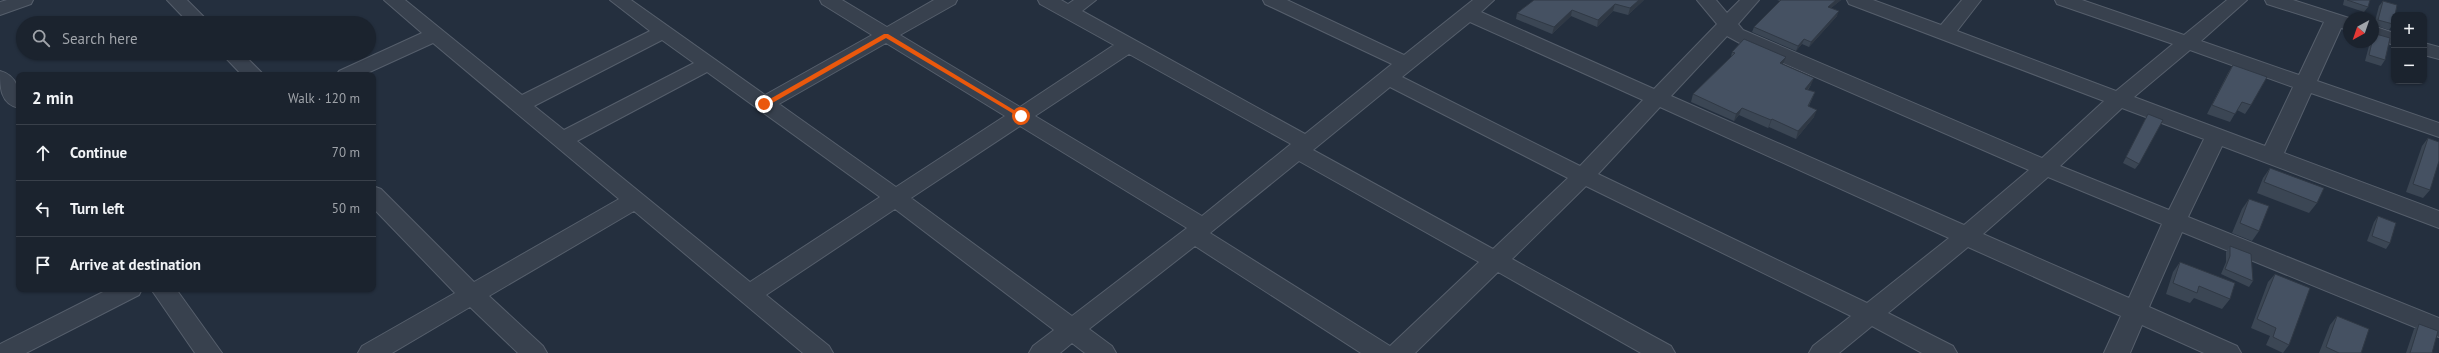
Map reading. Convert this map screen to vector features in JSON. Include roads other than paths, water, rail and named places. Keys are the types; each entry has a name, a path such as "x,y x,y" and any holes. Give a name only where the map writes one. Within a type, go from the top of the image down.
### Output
{"street":[{"path":"0,9 24,0"},
{"path":"176,0 193,16"},
{"path":"393,0 634,201 820,353"},
{"path":"619,0 896,198 1103,353"},
{"path":"829,0 1021,116 1198,231 1381,353"},
{"path":"764,104 948,0"},
{"path":"1047,0 1494,259 1662,353"},
{"path":"1068,12 1087,0"},
{"path":"1272,0 1405,63"},
{"path":"1706,0 1736,34 1756,44 2045,168 2439,328"},
{"path":"1399,353 1494,259 1583,176 1750,0"},
{"path":"1856,0 2439,220"},
{"path":"1944,34 1972,0"},
{"path":"2064,0 2439,130"},
{"path":"1822,353 1966,236 2045,168 2118,100 2238,0"},
{"path":"2271,157 2306,84 2342,22 2274,0"},
{"path":"1042,353 1198,231 1478,4 1656,98 2228,353"},
{"path":"519,105 663,32"},
{"path":"2379,34 2391,38"},
{"path":"353,72 434,35"},
{"path":"748,294 1127,46"},
{"path":"2427,49 2439,53"},
{"path":"238,60 251,72"},
{"path":"561,140 707,64"},
{"path":"0,77 16,98"},
{"path":"1387,77 1583,176 1869,314 1944,353"},
{"path":"2117,353 2176,220 2216,137"},
{"path":"376,197 471,294 534,353"},
{"path":"371,353 634,201"},
{"path":"4,353 124,292"},
{"path":"165,292 209,353"}]}
